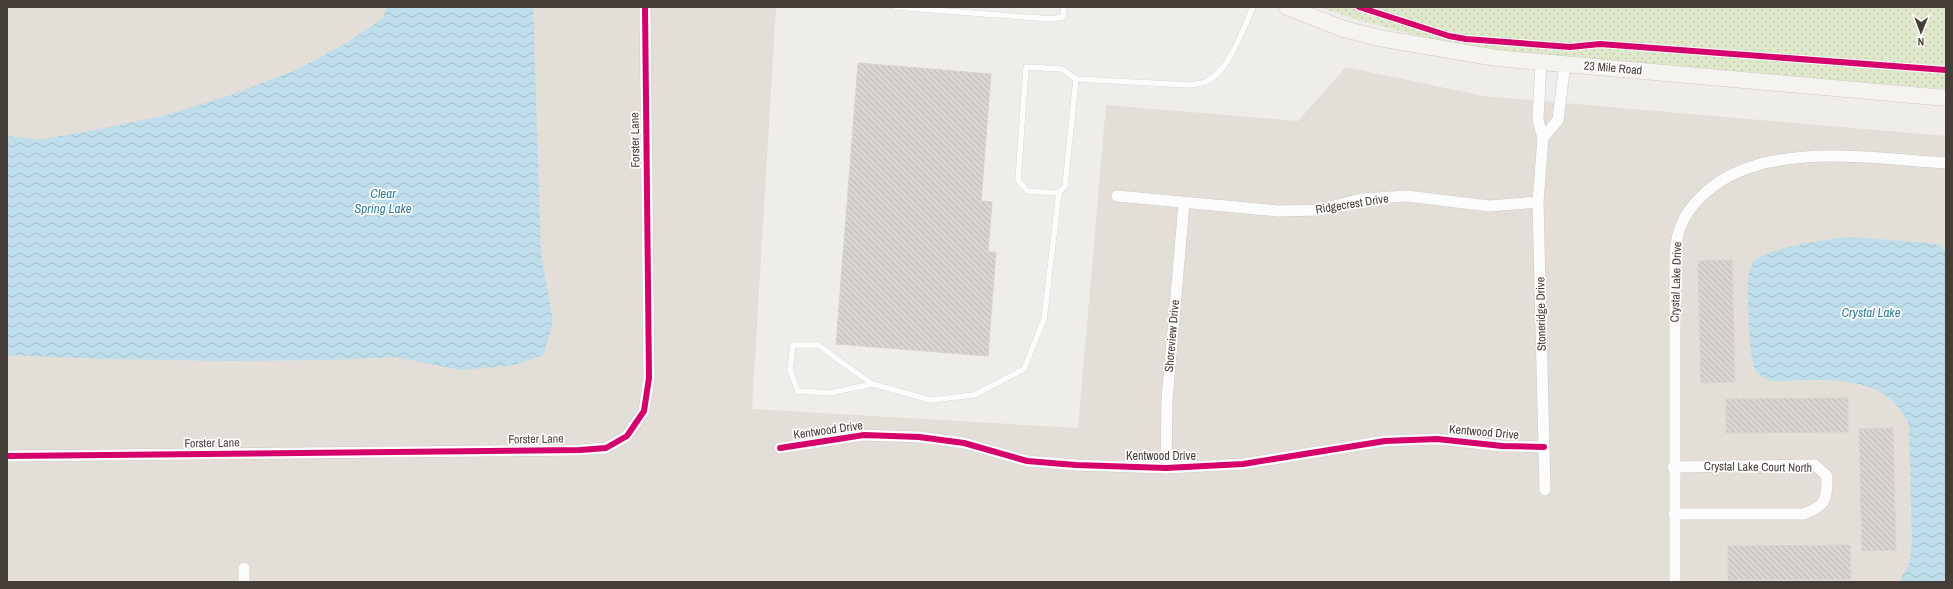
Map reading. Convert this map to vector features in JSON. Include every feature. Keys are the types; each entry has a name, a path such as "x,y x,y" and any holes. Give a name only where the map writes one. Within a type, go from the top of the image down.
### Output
{"main road":[{"name":"23 Mile Road","path":"1287,7 1344,29 1379,38 1496,58 1946,98"}],"street":[{"name":"Forster Lane","path":"7,456 580,450 606,448 627,436 644,411 649,378 645,7"},
{"name":"Stoneridge Drive","path":"1541,61 1538,120 1543,138 1538,202 1545,490"},
{"path":"1543,138 1558,120 1565,64"},
{"name":"Crystal Lake Drive","path":"1675,582 1675,248 1681,223 1692,205 1710,188 1732,174 1756,164 1778,160 1810,157 1946,163"},
{"name":"Ridgecrest Drive","path":"1117,196 1184,204 1279,211 1319,210 1361,199 1407,196 1489,206 1538,202"},
{"name":"Shoreview Drive","path":"1166,468 1167,400 1184,204"},
{"name":"Kentwood Drive","path":"780,448 864,435 919,437 964,443 1027,461 1076,465 1166,468 1243,464 1385,442 1437,439 1502,446 1544,447"},
{"name":"Crystal Lake Court North","path":"1674,467 1815,465 1827,476 1827,494 1818,508 1803,514 1674,514"},
{"path":"244,568 244,582"}],"lane":[{"path":"895,7 1051,19 1063,17 1064,7"},
{"path":"1059,193 1027,191 1018,180 1026,67 1062,69 1076,79 1189,85 1205,82 1215,76 1225,66 1253,7"},
{"path":"872,384 830,393 798,391 790,370 793,345 818,345 872,384 931,400 974,395 1024,369 1044,319 1059,193 1065,186 1067,176 1076,79"}],"shaded area":[{"path":"7,7 776,7 752,409 1078,428 1106,105 1298,121 1346,67 1483,96 1946,136 1946,582 7,582"}],"green space":[{"path":"1319,7 1946,7 1946,89 1497,52 1407,33"}],"water":[{"name":"Clear Spring Lake","path":"387,7 533,7 541,253 553,322 543,355 514,365 461,370 395,357 332,360 225,361 104,359 7,355 7,136 38,140 90,131 163,116 231,95 296,70 348,42 383,18"},
{"name":"Crystal Lake","path":"1848,237 1941,245 1946,252 1946,582 1899,582 1909,564 1912,543 1909,425 1899,407 1885,395 1868,387 1850,382 1831,380 1772,381 1758,373 1753,363 1749,325 1748,278 1753,262 1761,256 1784,248"}],"building":[{"path":"858,63 991,74 981,201 992,202 988,252 996,252 988,356 836,344"},
{"path":"1732,260 1735,382 1701,383 1698,261"},
{"path":"1848,398 1848,432 1726,433 1726,399"},
{"path":"1893,428 1896,550 1862,551 1859,429"},
{"path":"1850,545 1851,579 1728,580 1728,546"}],"cycle path":[{"path":"7,456 580,450 606,448 627,436 644,411 649,378 645,7"},
{"path":"1359,7 1449,36 1466,39 1570,47 1600,44 1946,70"},
{"path":"780,448 864,435 919,437 964,443 1027,461 1076,465 1166,468 1243,464 1385,441 1437,439 1502,446 1544,447"}]}
